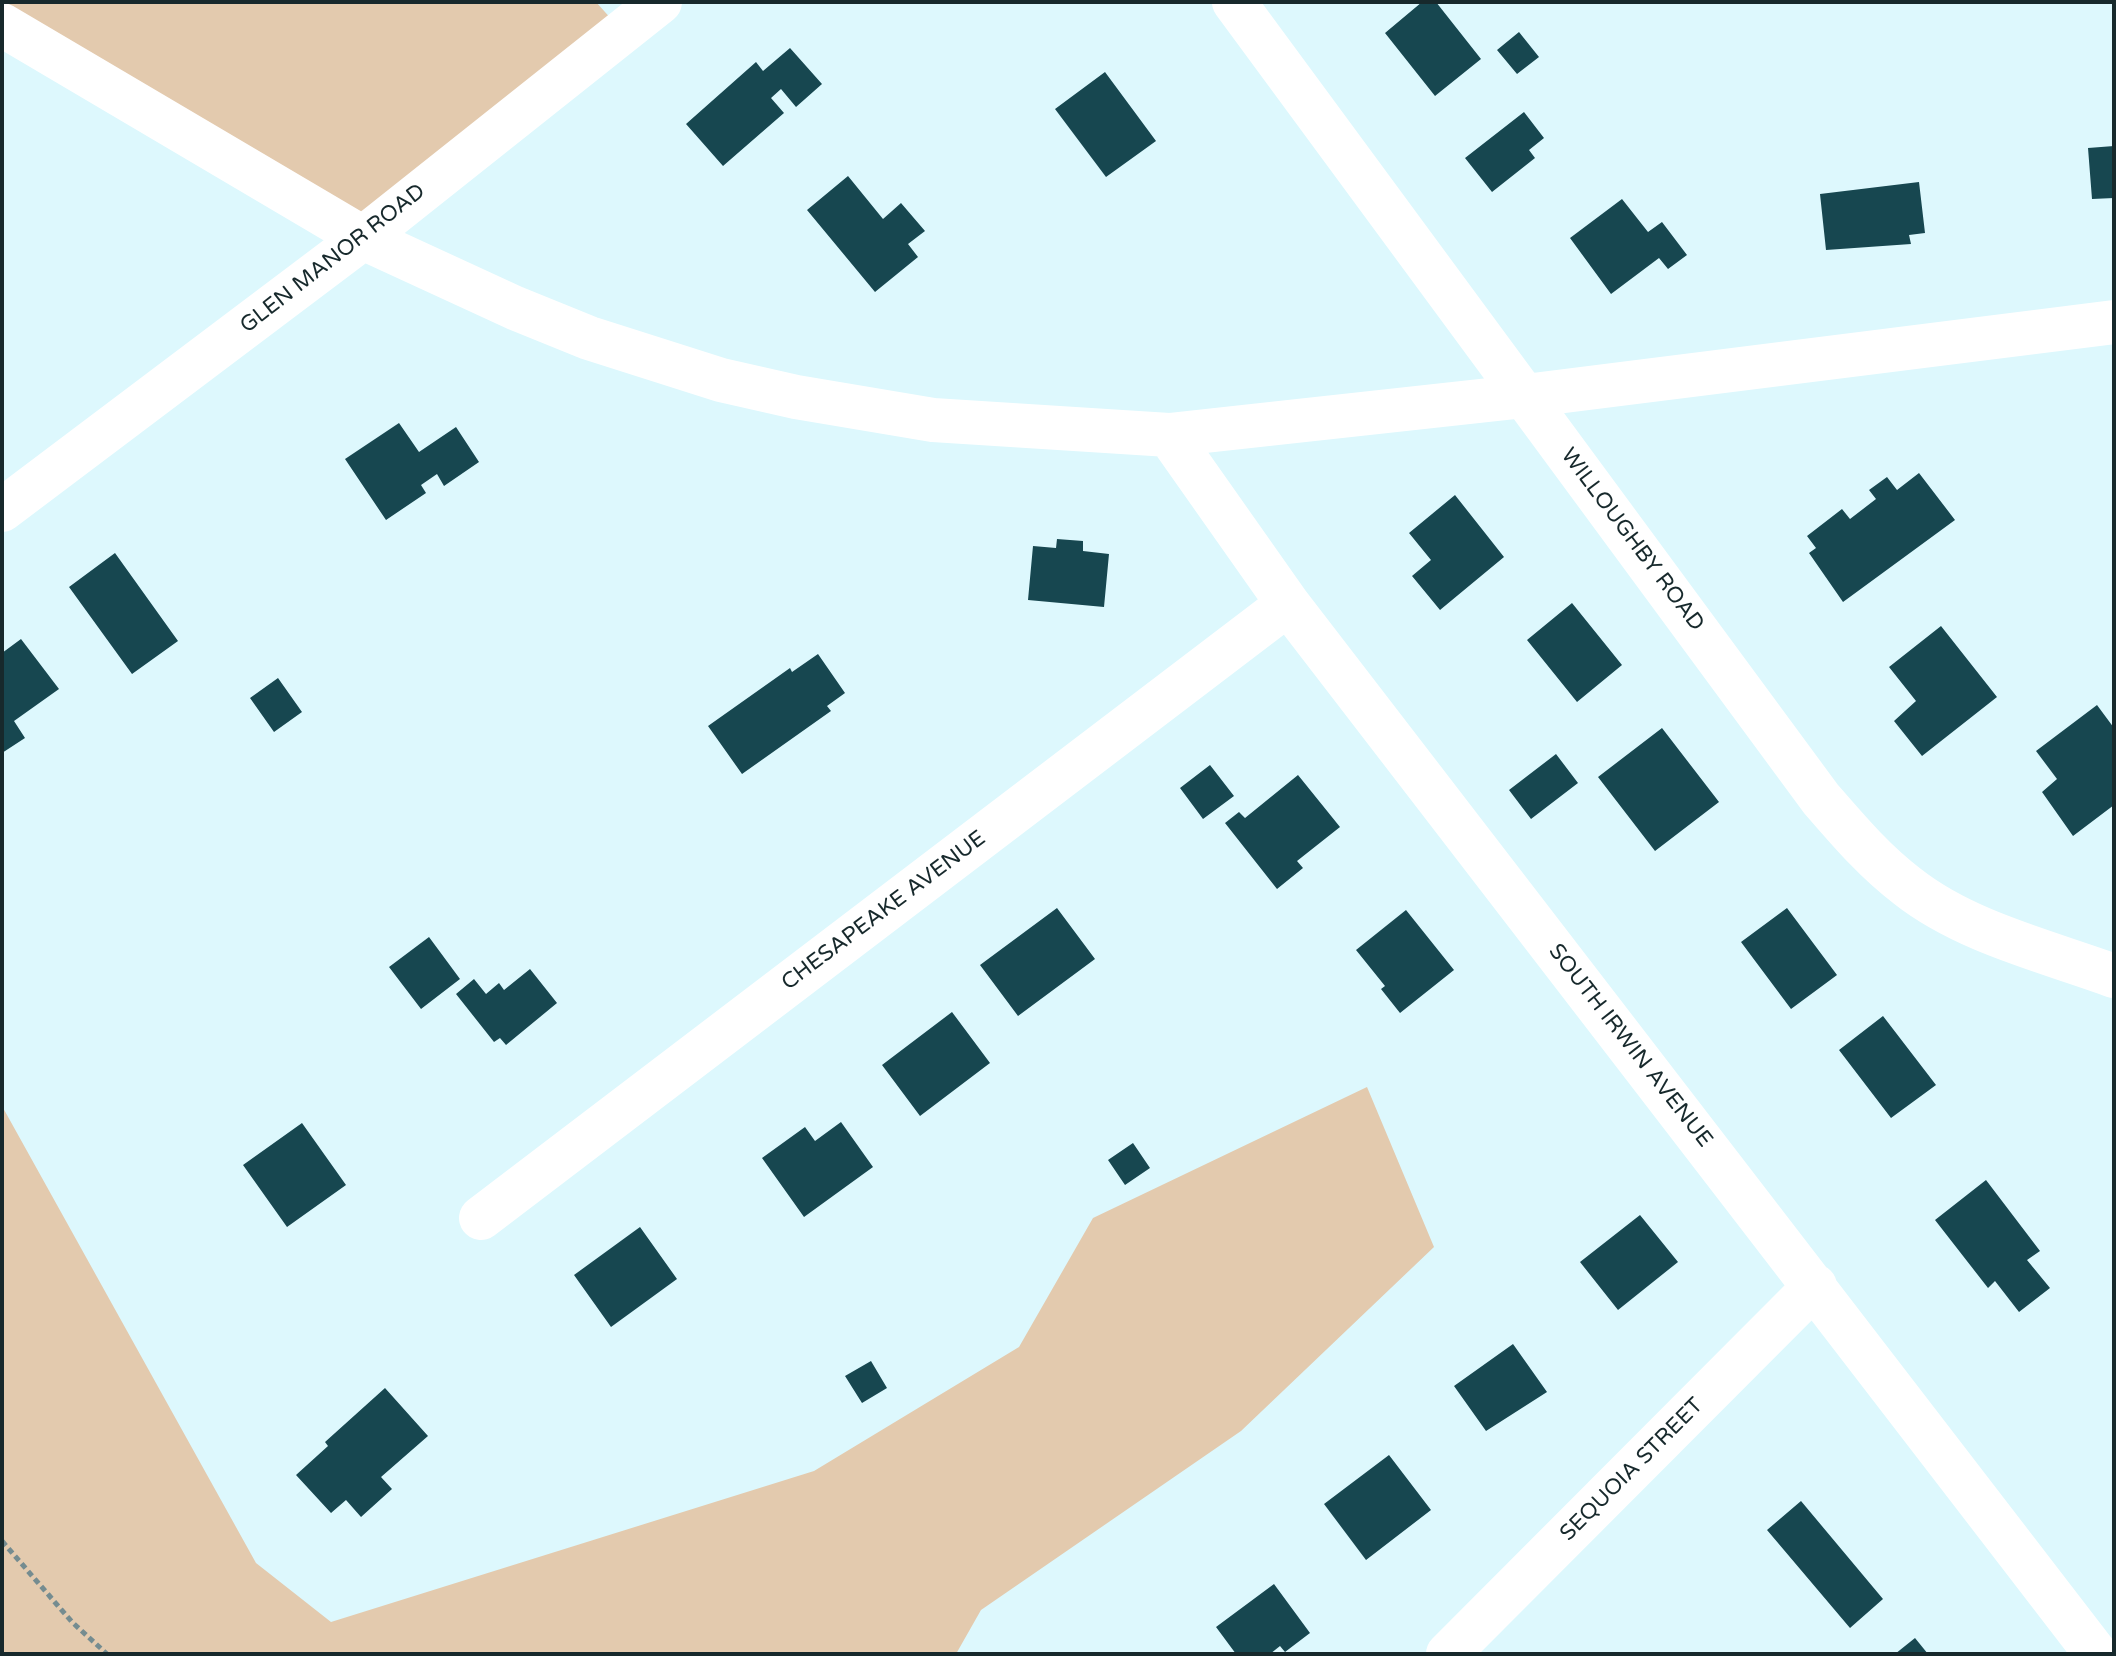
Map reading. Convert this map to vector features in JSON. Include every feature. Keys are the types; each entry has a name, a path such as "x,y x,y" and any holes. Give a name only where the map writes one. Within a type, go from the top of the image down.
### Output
{"street":[{"name":"GLEN MANOR ROAD","path":"2,510 363,238 660,2"},
{"name":"WILLOUGHBY ROAD","path":"1234,2 1821,799 1869,853 1909,888 1953,914 2114,976"},
{"path":"2,25 363,238 589,338 721,380 796,397 933,420 1169,435 1525,396 2114,322"},
{"name":"SOUTH IRWIN AVENUE","path":"1169,435 1288,604 2096,1654"},
{"name":"CHESAPEAKE AVENUE","path":"481,1218 1288,604"},
{"name":"SEQUOIA STREET","path":"1448,1654 1815,1286"}],"path":[{"path":"2,1541 72,1622 107,1654"}],"shaded area":[{"path":"2,2 596,2 623,32 363,238 2,25"},
{"path":"1367,1087 1434,1247 1241,1431 981,1610 956,1654 2,1654 2,1106 256,1563 331,1622 814,1471 1019,1347 1093,1218"}],"building":[{"path":"1422,2 1436,2 1481,59 1435,96 1385,33"},
{"path":"1519,32 1539,57 1517,74 1497,50"},
{"path":"790,48 822,84 796,107 781,89 771,98 784,113 723,166 686,124 756,62 763,71"},
{"path":"1105,72 1156,141 1106,177 1055,109"},
{"path":"1524,112 1544,138 1529,150 1535,158 1492,192 1465,158"},
{"path":"2114,146 2114,198 2092,199 2088,148"},
{"path":"848,176 883,219 901,203 925,231 908,244 918,257 875,292 807,210"},
{"path":"1919,182 1925,233 1909,235 1911,244 1826,250 1820,194"},
{"path":"1622,199 1648,232 1662,222 1687,255 1668,269 1659,258 1611,294 1570,238"},
{"path":"399,423 419,452 456,427 479,462 444,486 437,474 421,485 426,493 386,520 345,459"},
{"path":"1919,473 1955,520 1843,602 1809,553 1816,548 1807,536 1842,509 1850,519 1876,499 1869,490 1887,477 1897,490"},
{"path":"1455,495 1504,557 1440,610 1412,576 1431,560 1409,533"},
{"path":"1057,539 1083,541 1083,551 1109,554 1104,607 1028,600 1033,546 1056,548"},
{"path":"115,553 178,641 132,674 69,587"},
{"path":"1572,603 1622,665 1577,702 1527,640"},
{"path":"1941,626 1997,697 1922,756 1894,721 1916,701 1889,667"},
{"path":"21,639 59,689 14,721 25,738 2,753 2,653"},
{"path":"818,654 845,693 827,706 831,711 742,774 708,726 790,668 792,672"},
{"path":"278,678 302,712 274,732 250,698"},
{"path":"2097,705 2114,728 2114,805 2073,836 2042,792 2057,779 2036,751"},
{"path":"1662,728 1719,802 1655,851 1598,777"},
{"path":"1556,754 1578,783 1531,819 1509,790"},
{"path":"1210,765 1234,796 1203,819 1180,788"},
{"path":"1298,775 1340,827 1297,861 1303,868 1277,889 1225,823 1239,812 1245,818"},
{"path":"1057,908 1095,959 1018,1016 980,965"},
{"path":"1787,908 1837,975 1791,1009 1741,942"},
{"path":"1406,910 1454,970 1400,1013 1381,989 1385,986 1356,950"},
{"path":"429,937 460,979 421,1009 389,967"},
{"path":"530,969 557,1003 506,1045 500,1038 494,1042 456,994 474,979 486,994 499,983 504,990"},
{"path":"952,1012 990,1063 920,1116 882,1065"},
{"path":"1883,1016 1936,1085 1891,1118 1839,1050"},
{"path":"841,1122 873,1167 804,1217 762,1158 805,1127 815,1141"},
{"path":"302,1123 346,1185 287,1227 243,1165"},
{"path":"1133,1143 1150,1168 1125,1185 1108,1160"},
{"path":"1986,1180 2040,1251 2027,1260 2050,1288 2019,1312 1995,1281 1988,1288 1935,1220"},
{"path":"1640,1215 1678,1262 1618,1310 1580,1262"},
{"path":"640,1227 677,1279 611,1327 574,1275"},
{"path":"1513,1344 1547,1392 1486,1431 1454,1386"},
{"path":"871,1361 887,1388 862,1403 845,1376"},
{"path":"385,1388 428,1436 381,1477 392,1489 361,1517 346,1500 331,1513 296,1475 328,1446 325,1442"},
{"path":"1389,1455 1431,1510 1366,1560 1324,1504"},
{"path":"1801,1501 1883,1599 1850,1628 1767,1530"},
{"path":"1274,1584 1310,1633 1285,1652 1280,1646 1270,1654 1236,1654 1216,1627"},
{"path":"1915,1638 1928,1654 1895,1654"}]}
